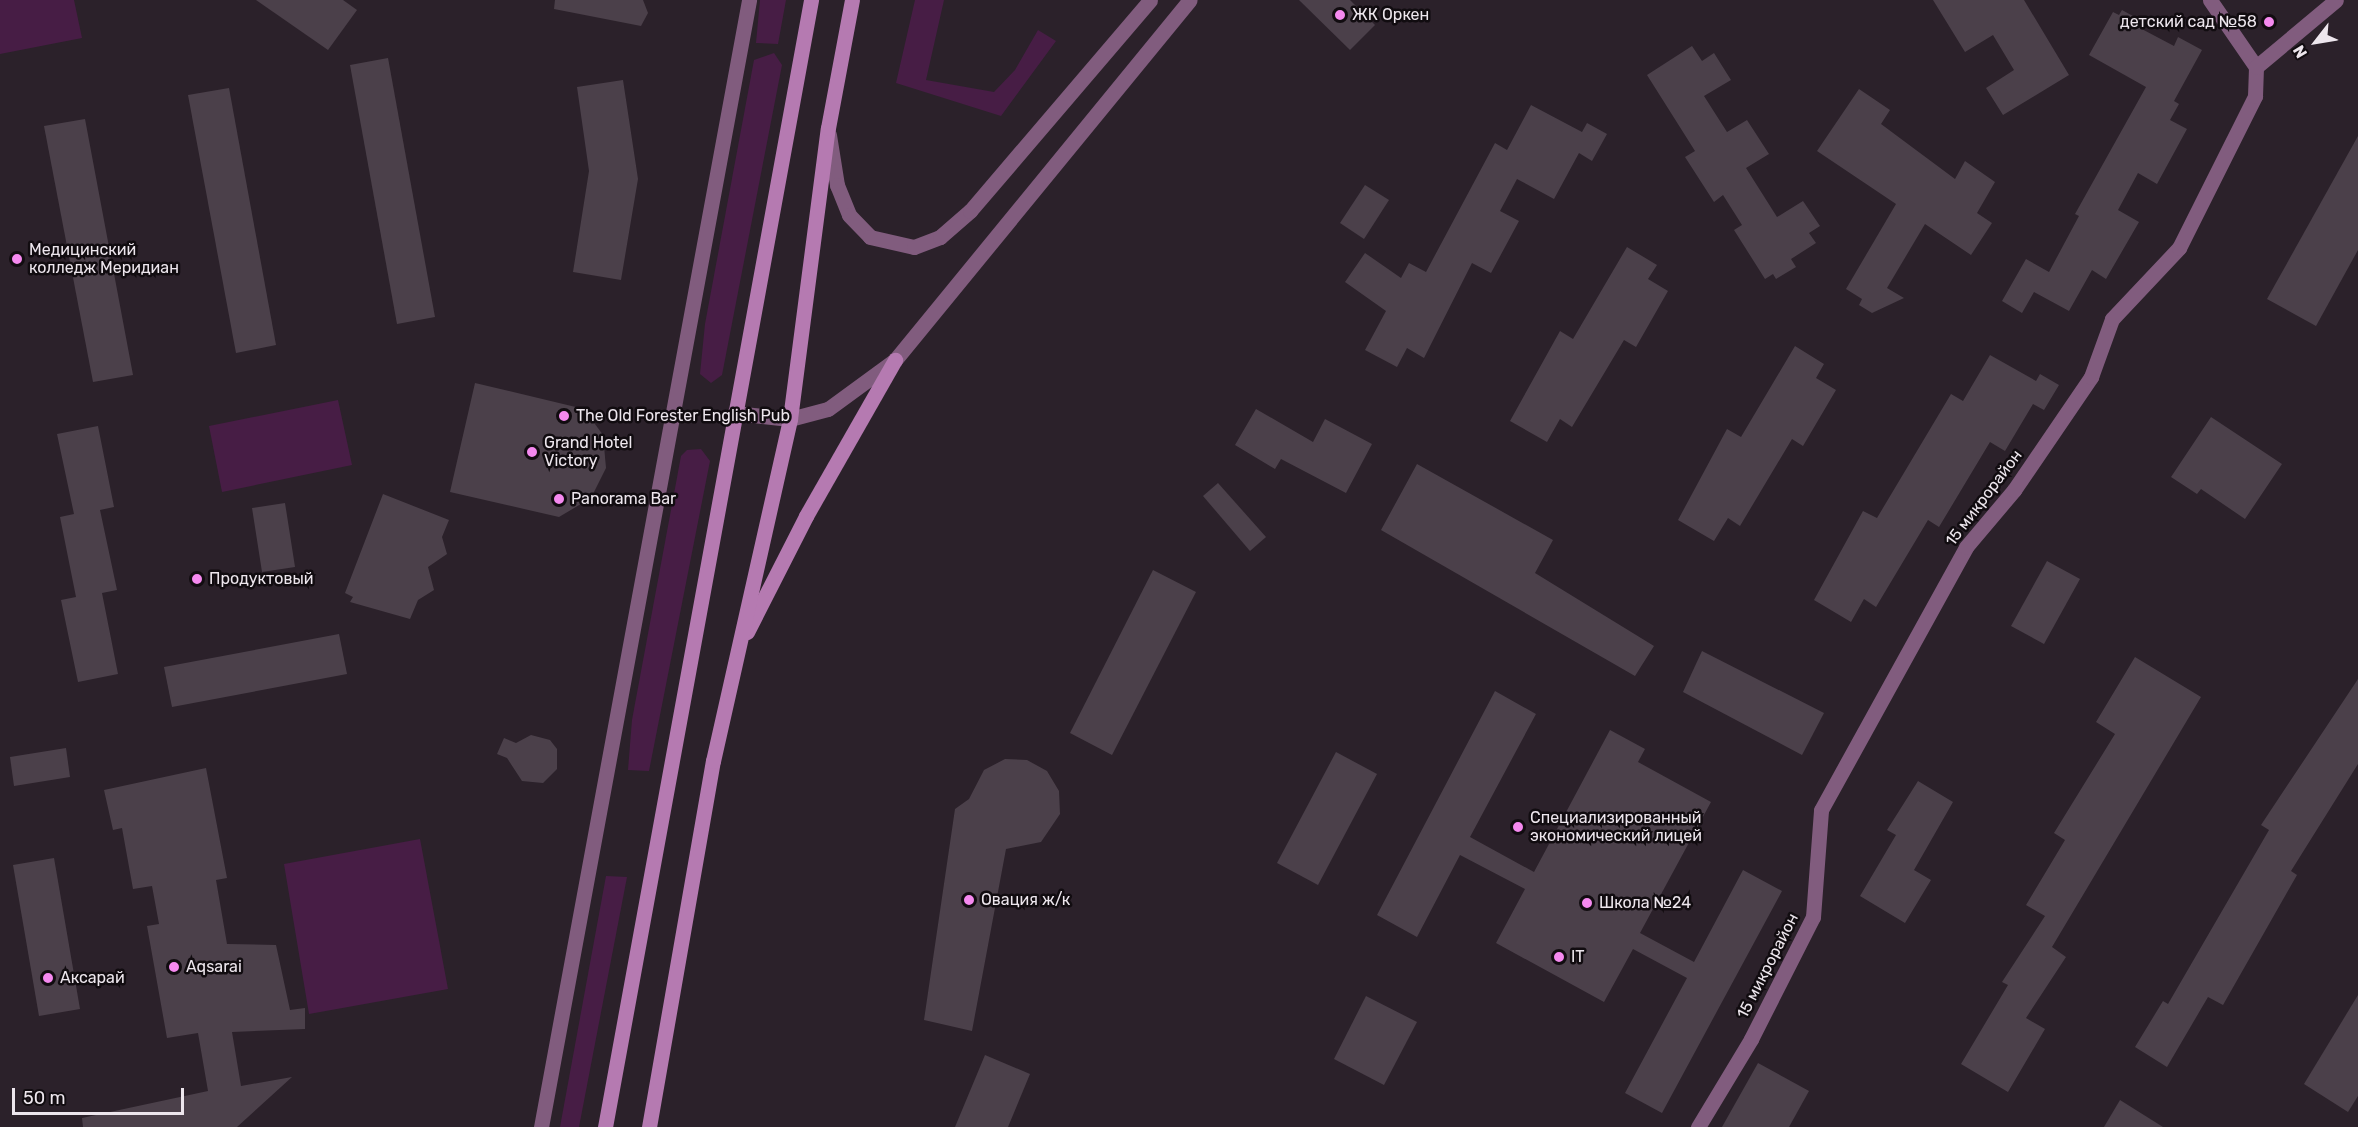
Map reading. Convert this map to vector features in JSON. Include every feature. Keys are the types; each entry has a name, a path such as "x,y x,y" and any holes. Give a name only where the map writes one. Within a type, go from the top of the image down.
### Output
{"main road":[{"path":"605,1127 811,0"},
{"path":"649,1127 736,654 790,419 828,128 852,0"},
{"path":"736,654 806,516 895,360"}],"street":[{"path":"541,1127 749,0"},
{"path":"828,128 837,185 849,215 870,237 914,247 940,237 970,211 1150,0"},
{"path":"734,413 790,419 828,409 895,360 1190,0"},
{"path":"2210,0 2256,67 2337,0"},
{"name":"15 микрорайон","path":"1698,1127 1751,1039 1813,917 1821,810 1966,547 2014,490 2091,377 2112,319 2180,248 2255,96 2256,67"}],"shaded area":[{"path":"0,0 74,0 82,38 0,54"},
{"path":"760,0 786,0 778,44 756,43"},
{"path":"915,0 944,0 926,80 994,92 1015,70 1038,30 1056,41 1001,116 896,83"},
{"path":"774,53 782,65 722,375 711,383 700,374 705,324 754,60"},
{"path":"338,400 352,465 222,492 209,426"},
{"path":"701,449 710,461 649,771 628,770 632,720 681,456 687,450"},
{"path":"420,839 448,989 309,1014 284,864"},
{"path":"606,876 627,877 579,1127 560,1127"}],"building":[{"path":"256,0 343,0 357,10 328,50"},
{"path":"555,0 643,0 648,13 641,26 554,9"},
{"name":"ЖК Оркен","path":"1299,0 1350,0 1375,25 1350,50"},
{"path":"1933,0 2024,0 2069,75 2003,115 1986,88 2014,70 1993,35 1965,52"},
{"path":"2122,10 2142,21 2138,27 2174,46 2178,37 2202,50 2174,101 2179,104 2170,120 2187,129 2157,184 2138,173 2118,210 2139,222 2106,279 2092,270 2069,311 2034,292 2022,313 2002,301 2026,259 2049,272 2079,216 2075,214 2146,87 2089,55 2113,12 2119,15"},
{"path":"1692,46 1702,61 1714,53 1731,80 1704,96 1727,132 1747,120 1769,154 1746,168 1777,217 1803,201 1820,226 1809,233 1816,243 1791,259 1796,267 1776,279 1773,274 1765,279 1734,230 1742,225 1723,195 1714,202 1685,157 1695,151 1647,75"},
{"path":"388,58 435,317 397,324 350,65"},
{"path":"623,80 638,179 621,280 573,272 589,171 577,87"},
{"path":"229,88 276,345 236,353 188,95"},
{"path":"1859,89 1890,110 1881,124 1955,179 1965,161 1995,182 1977,213 1992,223 1971,255 1925,224 1887,288 1904,298 1872,313 1859,305 1862,299 1846,289 1896,204 1817,151"},
{"path":"1531,105 1582,132 1587,123 1607,134 1592,161 1579,153 1554,199 1517,179 1500,211 1519,221 1491,273 1472,263 1424,358 1407,348 1397,367 1365,350 1386,311 1345,282 1365,253 1401,278 1409,263 1426,272 1495,143 1507,150"},
{"path":"85,119 133,375 93,382 44,126"},
{"path":"2358,136 2358,250 2316,326 2267,299"},
{"path":"1365,185 1389,200 1364,239 1340,223"},
{"path":"1627,247 1657,265 1648,279 1668,291 1636,347 1624,340 1572,427 1560,419 1547,442 1510,421 1560,331 1573,339"},
{"path":"1795,346 1824,364 1816,378 1836,390 1803,446 1792,439 1740,526 1728,518 1714,541 1678,520 1727,429 1741,437"},
{"path":"1990,355 2036,381 2040,374 2059,385 2044,410 2033,404 2005,451 1990,442 1939,527 1928,520 1876,607 1864,599 1851,622 1814,600 1863,511 1877,518 1951,394 1963,401"},
{"name":"Grand Hotel Victory","path":"475,383 584,409 603,435 606,468 591,498 559,517 450,492"},
{"path":"1256,409 1313,442 1325,419 1372,444 1346,493 1281,459 1275,469 1235,445"},
{"path":"2211,417 2282,464 2245,519 2201,489 2197,494 2171,477"},
{"path":"98,426 114,507 100,510 117,590 102,593 118,674 78,682 61,600 76,597 60,517 74,514 57,434"},
{"path":"1417,464 1553,540 1535,573 1654,646 1635,676 1381,530"},
{"path":"1218,483 1266,537 1250,551 1203,496"},
{"path":"383,494 449,520 442,537 447,554 428,567 434,590 418,600 410,619 350,602 353,597 345,593"},
{"path":"285,503 295,567 262,572 252,508"},
{"path":"2047,561 2080,579 2044,644 2011,626"},
{"path":"1153,570 1196,592 1112,755 1070,733"},
{"path":"339,634 347,674 172,707 164,667"},
{"path":"1702,651 1824,713 1802,755 1683,692"},
{"path":"2135,657 2201,697 2052,947 2066,957 2026,1018 2045,1029 2008,1092 1961,1064 2008,985 2002,982 2045,916 2026,905 2065,840 2054,833 2115,734 2096,722"},
{"path":"2358,679 2358,764 2291,871 2297,875 2223,1005 2208,997 2167,1067 2135,1047 2163,1001 2168,1004 2269,830 2261,825"},
{"name":"Школа №24","path":"1495,691 1536,714 1470,837 1534,872 1610,730 1645,749 1638,762 1711,802 1640,933 1694,962 1743,870 1782,891 1662,1113 1625,1093 1687,978 1633,949 1604,1002 1496,943 1525,889 1460,855 1417,937 1377,915"},
{"path":"531,735 550,740 557,749 557,769 543,783 522,781 507,758 497,754 504,738 516,743"},
{"path":"66,748 70,777 14,786 10,757"},
{"path":"1336,752 1377,774 1318,885 1277,863"},
{"path":"1005,759 1027,760 1047,771 1059,791 1060,814 1041,842 1006,849 972,1031 924,1020 955,809 969,799 984,770"},
{"path":"206,768 227,878 216,880 227,944 276,945 290,1010 305,1008 305,1029 232,1032 241,1086 292,1077 237,1127 83,1127 82,1118 208,1091 198,1033 167,1038 147,926 159,924 152,886 133,889 122,828 113,830 104,790"},
{"path":"1918,781 1953,802 1914,870 1931,880 1905,923 1860,896 1896,835 1887,830"},
{"path":"54,858 80,1009 39,1016 13,865"},
{"path":"2358,995 2358,1096 2348,1112 2304,1084"},
{"path":"1366,996 1417,1022 1384,1085 1334,1059"},
{"path":"985,1055 1030,1074 1008,1127 955,1127"},
{"path":"1758,1063 1809,1091 1789,1127 1722,1127"},
{"path":"2120,1100 2163,1127 2104,1127"}],"place":[{"name":"ЖК Оркен","path":"1340,15"},
{"name":"детский сад №58","path":"2269,22"},
{"name":"Медицинский колледж Меридиан","path":"17,259"},
{"name":"The Old Forester English Pub","path":"564,416"},
{"name":"Grand Hotel Victory","path":"532,452"},
{"name":"Panorama Bar","path":"559,499"},
{"name":"Продуктовый","path":"197,579"},
{"name":"Специализированный экономический лицей","path":"1518,827"},
{"name":"Овация ж/к","path":"969,900"},
{"name":"Школа №24","path":"1587,903"},
{"name":"IT","path":"1559,957"},
{"name":"Aqsarai","path":"174,967"},
{"name":"Аксарай","path":"48,978"}]}
